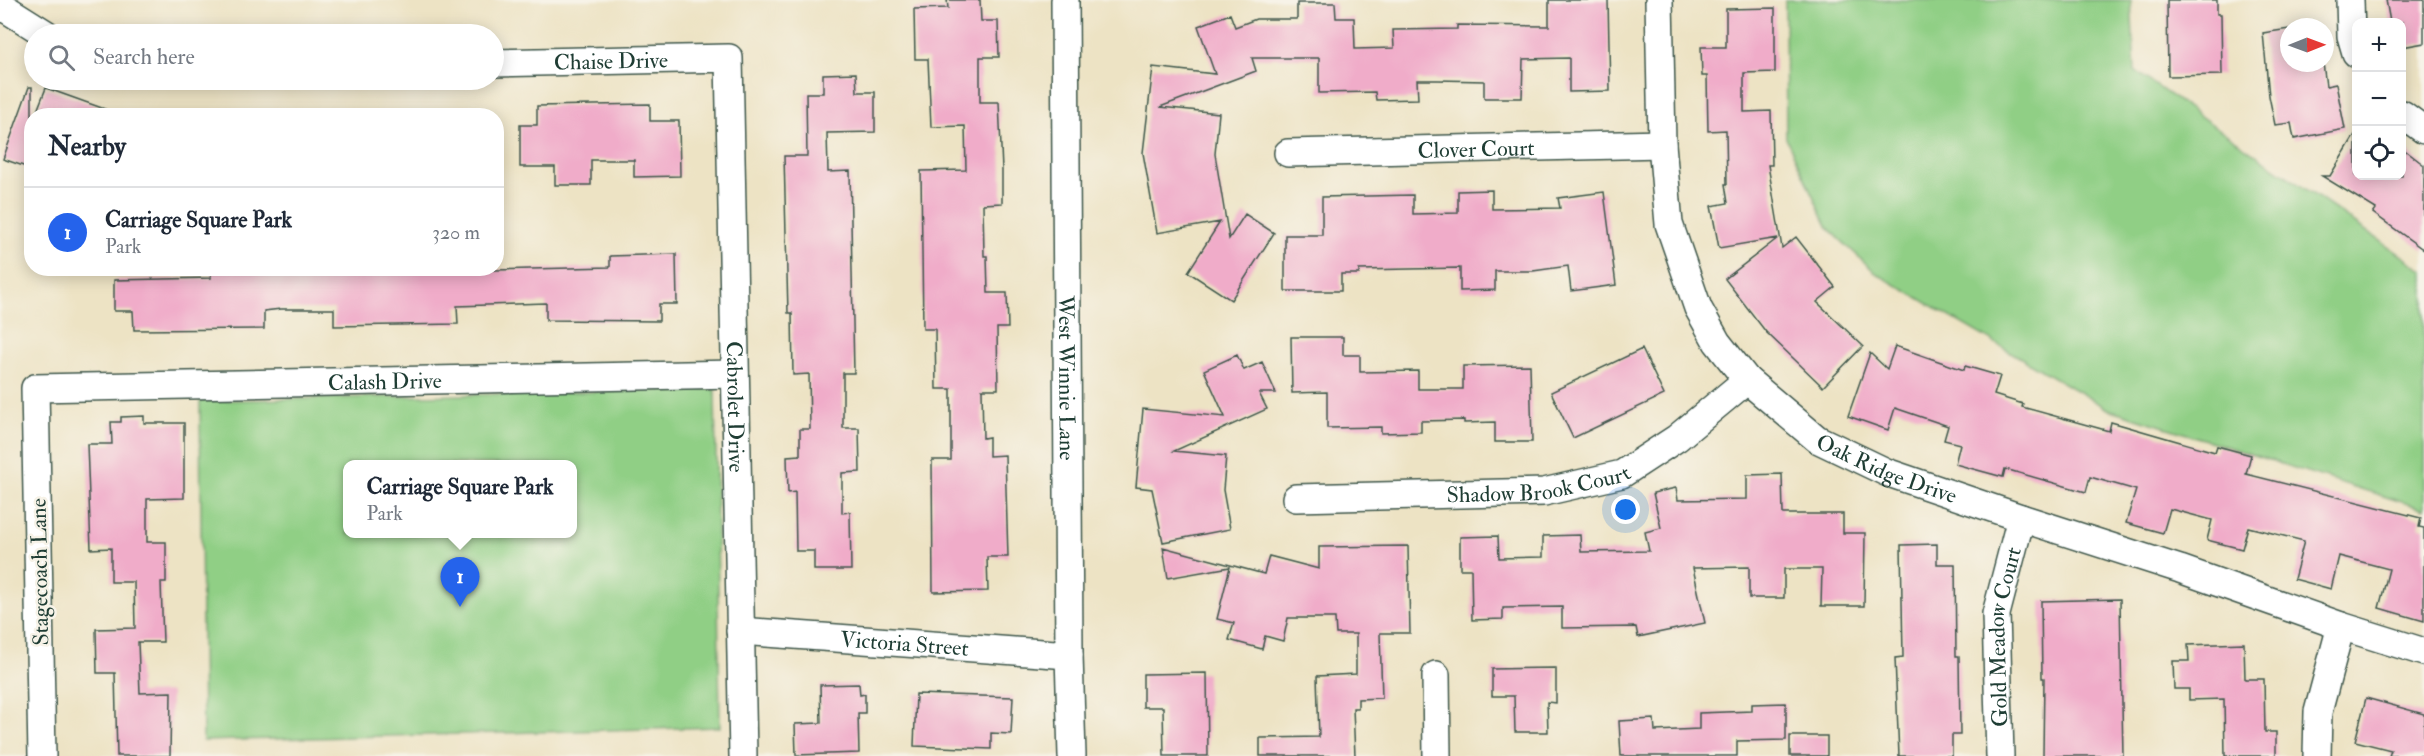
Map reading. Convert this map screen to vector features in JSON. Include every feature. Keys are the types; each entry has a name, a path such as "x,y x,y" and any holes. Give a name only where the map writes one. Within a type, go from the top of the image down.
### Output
{"street":[{"name":"West Winnie Lane","path":"1065,0 1069,655 1072,756"},
{"name":"Oak Ridge Drive","path":"1659,0 1662,144 1669,224 1698,308 1717,342 1747,380 1817,439 1886,472 2424,652"},
{"path":"2350,0 2352,39"},
{"path":"0,5 30,24"},
{"name":"Chaise Drive","path":"504,63 729,58"},
{"name":"Cabrolet Drive","path":"729,58 743,756"},
{"path":"2406,117 2424,130"},
{"name":"Clover Court","path":"1288,153 1662,144"},
{"name":"Calash Drive","path":"35,388 735,374"},
{"name":"Shadow Brook Court","path":"1296,498 1544,492 1622,474 1677,438 1747,380"},
{"name":"Stagecoach Lane","path":"35,388 42,756"},
{"name":"Gold Meadow Court","path":"2000,756 1996,614 2021,518"},
{"path":"2317,756 2318,712 2341,626"},
{"name":"Victoria Street","path":"740,631 1069,655"},
{"path":"1436,675 1437,756"}],"green space":[{"path":"1785,0 2131,0 2135,71 2424,271 2424,509 2108,409 1877,274 1828,228 1786,138"},
{"path":"715,389 720,727 203,741 200,401"}],"building":[{"path":"947,0 980,0 981,21 998,21 999,57 980,57 980,102 999,102 1002,170 1002,203 983,204 984,256 987,256 988,293 1007,293 1008,328 997,328 998,389 982,389 983,438 989,437 989,456 1005,455 1008,557 987,557 988,591 933,592 932,460 951,460 951,389 936,389 935,329 923,329 921,171 966,170 965,126 931,127 928,59 915,59 914,9 948,8"},
{"path":"1549,0 1608,0 1610,91 1569,92 1569,58 1523,59 1522,98 1484,98 1484,81 1417,80 1418,99 1376,100 1375,92 1319,93 1319,58 1252,58 1256,71 1160,107 1219,113 1215,154 1229,239 1245,214 1274,233 1231,300 1188,272 1220,222 1157,233 1143,153 1153,67 1215,74 1198,26 1230,14 1235,27 1256,19 1297,19 1297,3 1335,3 1336,18 1354,18 1355,49 1394,48 1393,30 1457,29 1457,25 1549,26"},
{"path":"2167,0 2217,0 2217,14 2221,14 2222,75 2168,76"},
{"path":"2386,0 2424,0 2424,43 2406,46 2406,18 2389,18"},
{"path":"1775,8 1775,72 1744,73 1744,112 1771,111 1772,165 1768,165 1782,248 1796,237 1835,287 1817,302 1863,346 1823,387 1766,332 1725,279 1778,238 1719,248 1711,206 1728,203 1725,184 1727,184 1726,130 1708,131 1707,76 1702,76 1701,47 1726,47 1726,9"},
{"path":"2280,30 2280,72 2324,72 2326,86 2336,84 2345,129 2294,139 2291,123 2275,125 2269,96 2263,33"},
{"path":"856,73 857,92 875,92 875,132 827,133 828,172 850,171 854,373 843,373 843,428 859,428 860,472 842,473 842,513 850,512 851,570 814,570 814,551 796,551 795,492 788,493 787,456 800,455 800,429 810,429 809,374 793,375 792,313 788,313 784,156 807,156 806,93 823,93 823,74"},
{"path":"28,90 32,90 32,108 24,108 24,166 3,159"},
{"path":"45,90 52,90 102,108 38,108"},
{"path":"650,104 650,121 679,121 680,176 634,177 634,160 591,160 591,185 555,185 555,167 520,167 520,125 537,125 537,106"},
{"path":"2352,140 2352,180 2406,180 2406,151 2424,165 2424,250 2373,213 2376,209 2322,176 2330,176"},
{"path":"1492,190 1492,209 1560,208 1558,198 1604,192 1616,285 1571,291 1568,266 1533,271 1495,271 1495,290 1460,291 1460,268 1359,270 1359,274 1341,274 1341,291 1285,291 1285,235 1322,235 1322,197 1413,195 1413,214 1458,213 1458,191"},
{"path":"676,254 677,304 659,304 659,321 546,320 546,303 457,306 458,324 334,326 334,309 281,309 264,311 264,329 134,330 133,311 114,311 114,280 211,278 211,276 504,276 504,270 610,267 610,256"},
{"path":"1291,337 1343,337 1343,355 1360,355 1360,372 1418,371 1418,389 1463,389 1463,366 1530,365 1532,442 1495,442 1495,422 1421,421 1421,432 1381,433 1381,427 1327,428 1327,392 1292,393"},
{"path":"1895,346 1964,370 1965,366 2000,376 1994,395 2023,404 2022,407 2109,431 2111,422 2215,452 2217,446 2251,455 2246,474 2421,518 2419,527 2424,528 2424,621 2379,608 2389,569 2339,556 2331,589 2294,579 2304,541 2248,527 2242,549 2207,540 2212,520 2170,509 2163,533 2126,523 2136,490 2090,477 2086,492 2005,469 2003,477 1955,464 1960,444 1944,440 1948,426 1895,408 1888,430 1848,416 1870,353 1887,369"},
{"path":"1642,349 1664,395 1573,438 1551,392"},
{"path":"1237,355 1244,370 1262,362 1276,393 1259,393 1267,409 1174,451 1226,456 1223,490 1230,529 1163,542 1152,489 1136,487 1143,409 1225,417 1204,370"},
{"path":"144,416 144,423 184,423 184,498 147,499 147,542 166,542 166,582 161,582 163,642 138,642 140,693 171,692 170,756 117,756 115,673 97,673 96,629 135,628 134,582 111,582 111,548 91,549 87,444 112,444 111,422 121,422 121,417"},
{"path":"1782,474 1783,514 1843,514 1843,533 1865,533 1864,606 1821,606 1822,569 1784,569 1784,598 1749,598 1749,567 1693,568 1705,623 1638,637 1636,627 1562,628 1562,607 1503,608 1503,619 1472,620 1471,569 1460,569 1460,537 1498,536 1499,558 1543,557 1543,536 1580,535 1581,552 1649,551 1645,532 1661,528 1653,493 1676,488 1678,500 1747,499 1747,475"},
{"path":"1937,544 1937,564 1955,564 1960,735 1952,735 1952,756 1899,756 1895,658 1903,657 1901,545"},
{"path":"1408,546 1410,633 1380,633 1382,698 1358,699 1358,708 1353,708 1355,756 1260,756 1260,738 1319,737 1317,676 1356,674 1356,634 1336,634 1335,618 1288,618 1283,641 1265,636 1262,649 1229,640 1234,623 1217,619 1230,567 1168,578 1163,547 1264,574 1269,556 1319,569 1319,547"},
{"path":"2120,599 2123,756 2043,756 2044,678 2042,678 2041,601"},
{"path":"2244,643 2245,679 2264,679 2265,732 2276,732 2276,756 2225,756 2224,699 2189,700 2189,689 2174,689 2173,661 2189,661 2188,645"},
{"path":"1556,668 1556,703 1547,702 1548,732 1515,732 1514,696 1492,696 1492,669"},
{"path":"1207,673 1208,756 1164,756 1163,707 1143,707 1143,674"},
{"path":"859,684 860,695 865,694 865,713 858,713 859,753 796,755 795,724 821,723 820,685"},
{"path":"916,694 1013,697 1011,734 991,733 991,749 914,746"},
{"path":"2366,698 2424,714 2424,756 2389,756 2391,750 2355,741"},
{"path":"1786,703 1786,740 1737,741 1737,756 1621,756 1619,721 1654,719 1655,731 1699,729 1699,713 1752,711 1752,704"},
{"path":"1790,736 1827,736 1827,756 1790,756"}],"place":[{"name":"Carriage Square Park","path":"460,607"}]}
